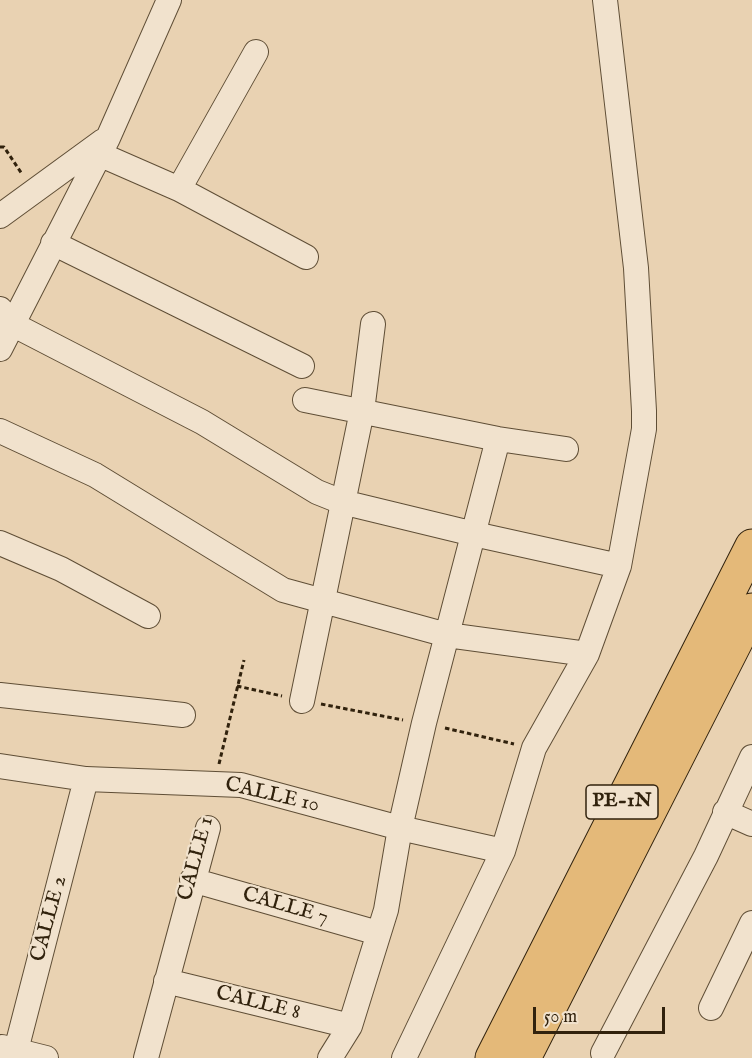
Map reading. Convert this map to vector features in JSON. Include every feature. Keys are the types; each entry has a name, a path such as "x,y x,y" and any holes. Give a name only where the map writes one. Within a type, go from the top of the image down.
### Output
{"highway":[{"name":"PE-1N","path":"492,1058 752,546"},
{"name":"PE-1N","path":"524,1058 752,610"}],"street":[{"path":"0,349 7,317 53,243 103,146 170,0"},
{"path":"404,1058 503,851 534,748 587,654 619,566 644,429 644,411 636,268 605,0"},
{"path":"179,189 256,52"},
{"path":"103,146 306,257"},
{"path":"0,216 34,190 103,146"},
{"path":"53,243 302,366"},
{"path":"7,317 202,422 317,492 342,502 619,566"},
{"path":"302,701 362,411 374,324"},
{"path":"305,399 498,439 566,449"},
{"path":"0,431 95,475 283,590 447,635 587,654"},
{"path":"330,1058 350,1026 386,910 400,828 424,723 498,439"},
{"path":"0,543 61,569 148,616"},
{"path":"0,695 183,715"},
{"path":"603,1053 706,856 752,757"},
{"name":"CALLE 10","path":"0,766 86,779 242,785 400,828 503,851"},
{"name":"CALLE 2","path":"10,1052 86,779"},
{"path":"725,812 752,824"},
{"name":"CALLE 1","path":"146,1058 192,880 208,828"},
{"name":"CALLE 7","path":"192,880 378,933"},
{"path":"711,1008 752,923"},
{"name":"CALLE 8","path":"166,981 350,1026"},
{"path":"10,1052 46,1058"}],"path":[{"path":"0,147 4,147 34,190"},
{"path":"214,783 243,660"},
{"path":"237,686 302,701 424,723 534,748"}]}
